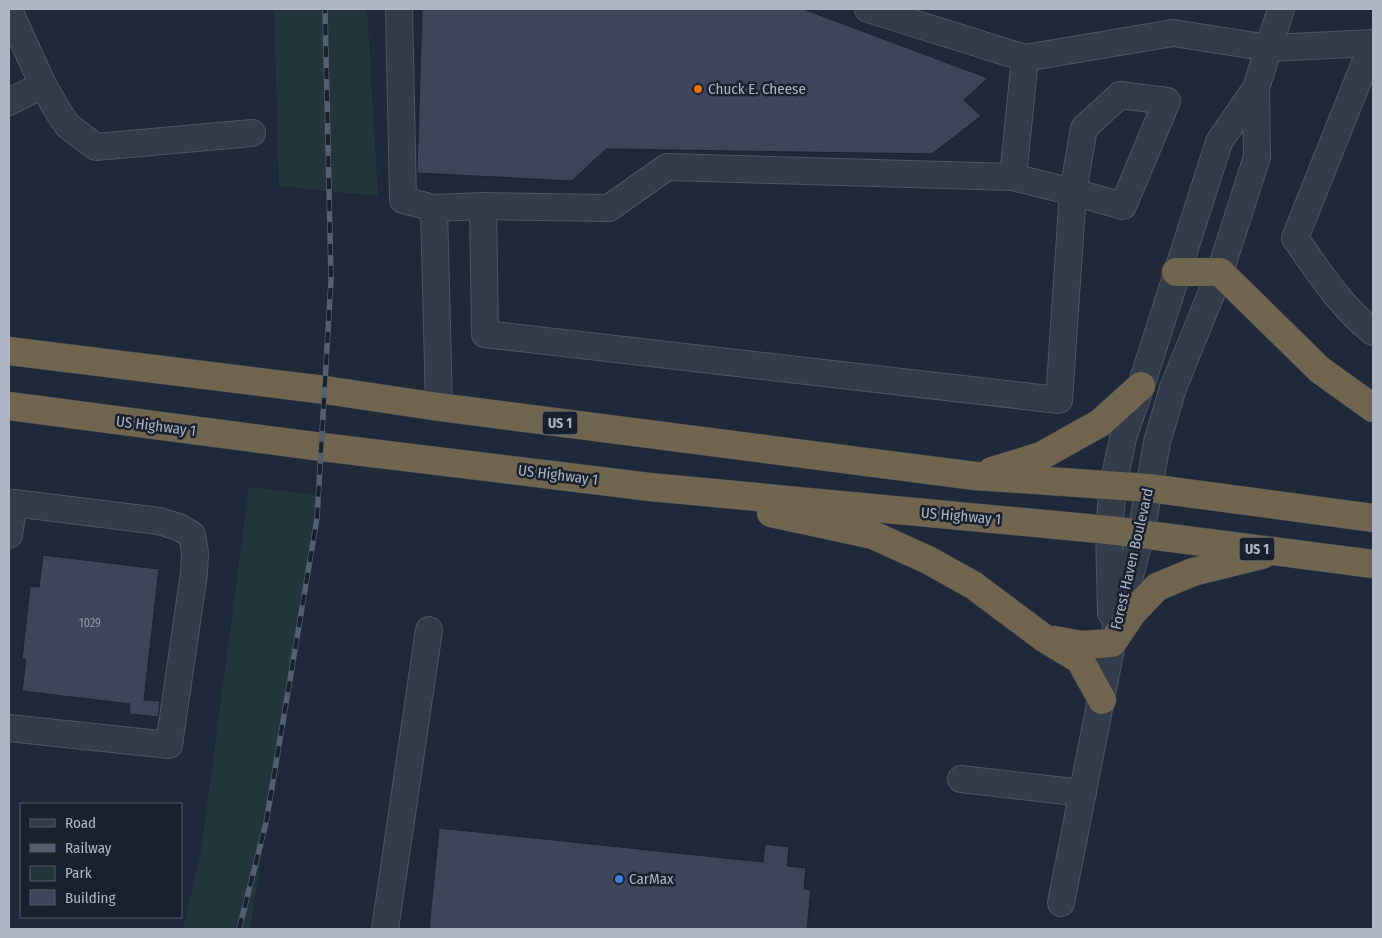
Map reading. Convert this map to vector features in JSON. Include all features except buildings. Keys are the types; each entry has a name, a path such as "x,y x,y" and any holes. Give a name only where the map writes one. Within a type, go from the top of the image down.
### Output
{"highway":[{"path":"1176,272 1220,272 1320,370 1373,408"},
{"name":"US 1","path":"9,351 325,390 439,407 975,476 1149,488 1373,518"},
{"path":"975,476 1041,456 1100,423 1141,386"},
{"name":"US Highway 1","path":"9,406 650,487 1109,530"},
{"path":"650,487 873,535 928,560 973,585 1044,638 1080,660 1102,700"},
{"name":"US 1","path":"1109,530 1373,564"},
{"path":"1044,638 1082,645 1112,644 1133,612 1157,587 1193,572 1278,552"}],"street":[{"path":"399,9 403,200 434,208 483,206 609,208 667,167 1013,177 1073,192 1059,400 485,334 483,206"},
{"path":"868,9 1025,58 1173,33 1269,48 1373,43 1294,238 1335,294 1373,332"},
{"name":"Forest Haven Boulevard","path":"1112,644 1109,530 1113,485 1124,434 1219,142 1256,88 1282,9"},
{"path":"9,10 42,86 68,126 96,147 252,133"},
{"path":"1013,177 1025,58"},
{"path":"9,102 42,86"},
{"name":"Forest Haven Boulevard","path":"1112,644 1141,534 1157,442 1173,388 1220,272 1257,158 1256,88"},
{"path":"434,208 439,407"},
{"path":"9,535 12,503 159,521 179,527 192,535 195,553 194,573 169,745 9,728"},
{"path":"385,929 429,630"},
{"path":"1061,903 1112,644"},
{"path":"961,779 1083,793"}],"green space":[{"path":"274,9 367,9 378,196 279,186"},
{"path":"249,487 317,495 250,929 183,929 201,851"}],"railway":[{"path":"239,929 266,823 317,518 331,280 325,9"}],"place":[{"name":"Chuck E. Cheese","path":"698,89"},
{"name":"CarMax","path":"619,879"}]}
